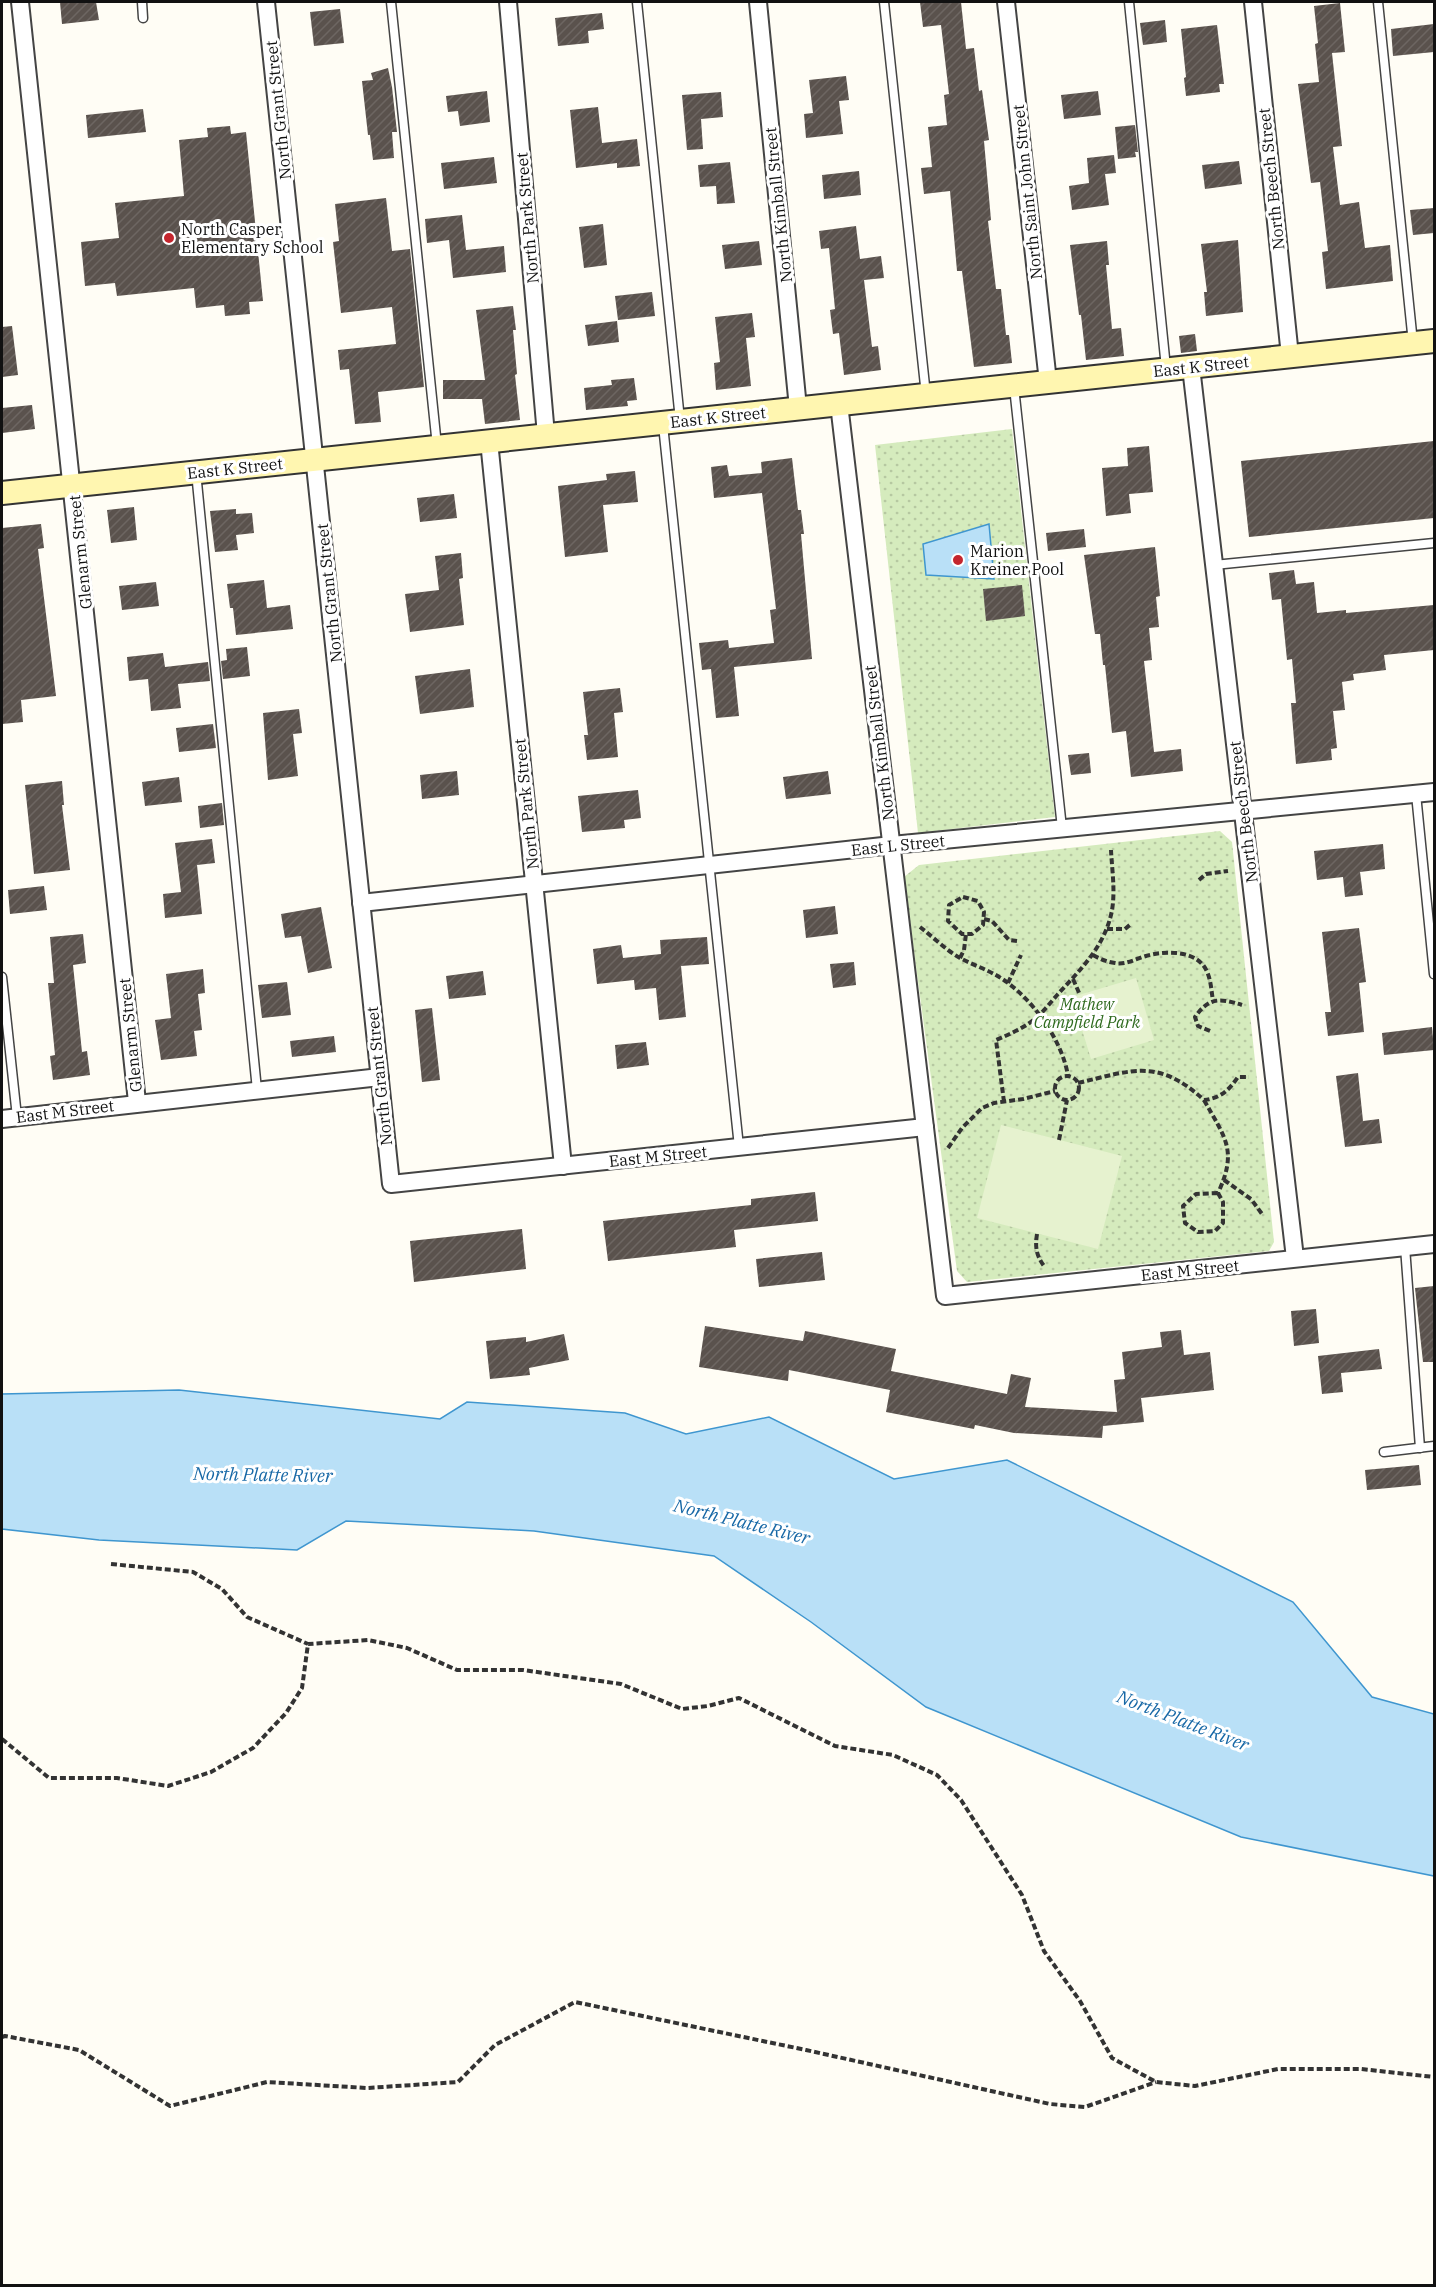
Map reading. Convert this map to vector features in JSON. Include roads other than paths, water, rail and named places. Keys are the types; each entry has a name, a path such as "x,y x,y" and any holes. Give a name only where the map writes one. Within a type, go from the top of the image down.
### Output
{"street":[{"name":"Glenarm Street","path":"20,2 137,1102"},
{"name":"North Grant Street","path":"266,2 391,1184"},
{"name":"North Park Street","path":"508,2 546,435"},
{"name":"North Kimball Street","path":"758,2 798,408"},
{"name":"North Saint John Street","path":"1006,2 1048,382"},
{"name":"North Beech Street","path":"1253,2 1290,356"},
{"name":"East K Street","path":"2,493 1424,342"},
{"name":"North Beech Street","path":"1191,367 1295,1258"},
{"name":"North Kimball Street","path":"839,404 945,1296"},
{"name":"North Park Street","path":"489,441 563,1166"},
{"name":"East L Street","path":"361,903 892,845 1434,792"},
{"name":"East M Street","path":"9,1118 137,1102 380,1077"},
{"name":"East M Street","path":"391,1184 925,1127"},
{"name":"East M Street","path":"945,1296 1434,1244"}],"lane":[{"path":"142,2 143,18"},
{"path":"392,2 437,447"},
{"path":"637,2 710,865 739,1147"},
{"path":"885,2 927,395"},
{"path":"1129,2 1166,369"},
{"path":"1378,2 1424,342"},
{"path":"1014,386 1062,828"},
{"path":"196,472 257,1090"},
{"path":"1214,565 1434,543"},
{"path":"1416,794 1434,974"},
{"path":"2,977 9,1118"},
{"path":"1405,1247 1420,1448"},
{"path":"1384,1452 1434,1446"}],"water":[{"name":"Marion Kreiner Pool","path":"989,524 994,579 926,575 923,544"},
{"name":"North Platte River","path":"179,1390 440,1419 467,1402 625,1413 686,1434 769,1417 894,1479 1007,1460 1293,1602 1372,1697 1434,1714 1434,1876 1241,1837 926,1707 811,1622 714,1556 534,1531 346,1521 297,1550 99,1540 2,1529 2,1394"}],"place":[{"name":"North Casper Elementary School","path":"169,238"},
{"name":"Marion Kreiner Pool","path":"958,560"}],"park label":[{"name":"Mathew Campfield Park","path":"1087,1013"}]}
